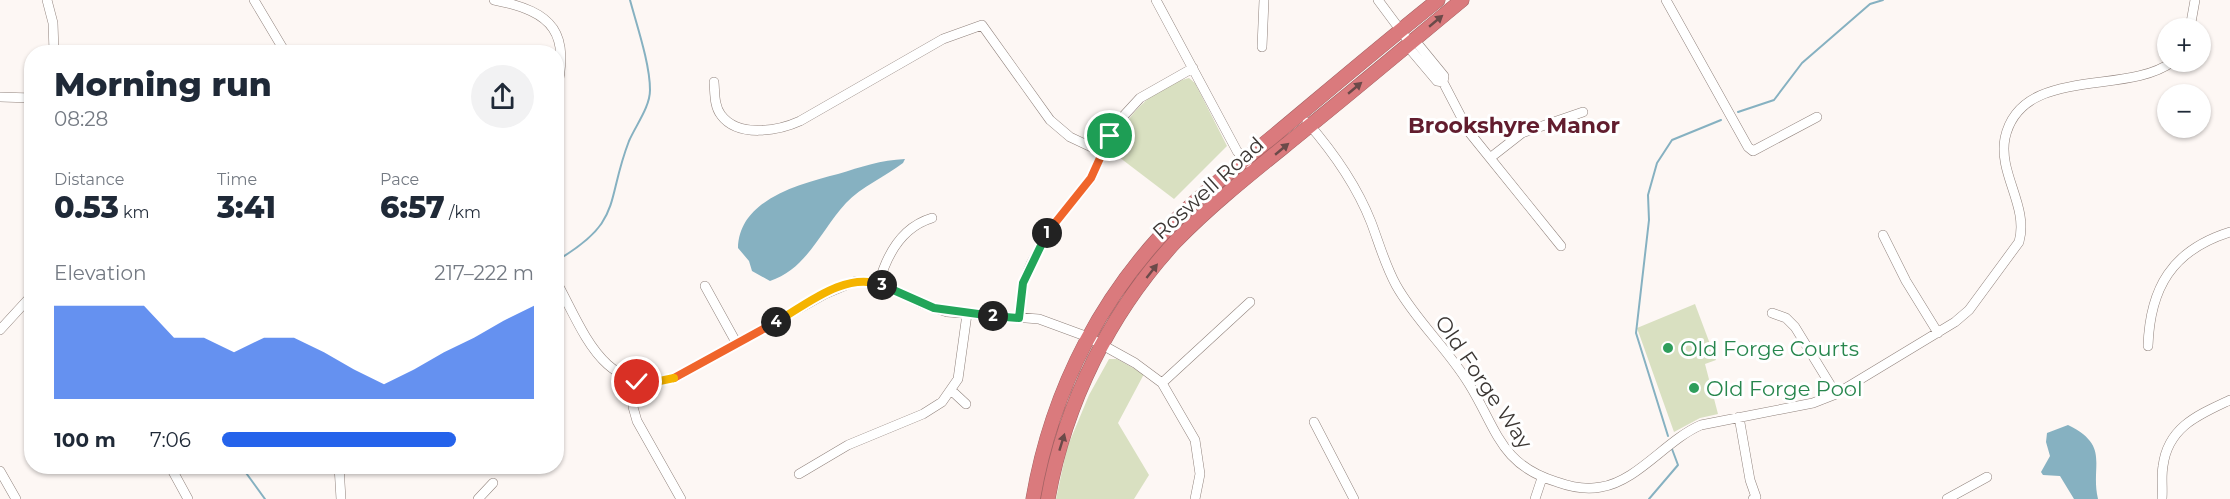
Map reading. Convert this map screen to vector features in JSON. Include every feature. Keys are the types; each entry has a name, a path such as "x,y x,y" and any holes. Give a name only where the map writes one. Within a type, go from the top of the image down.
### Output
{"highway":[{"name":"Roswell Road","path":"1033,499 1049,428 1088,337 1117,290 1154,242 1194,202 1438,0"},
{"name":"Roswell Road","path":"1048,499 1070,417 1102,345 1131,297 1176,242 1254,172 1462,0"}],"street":[{"path":"47,0 54,45"},
{"path":"254,0 281,45"},
{"path":"494,0 530,9 543,18 555,31 560,45"},
{"path":"1156,0 1237,151 1254,172"},
{"path":"1262,47 1263,0"},
{"path":"1378,0 1410,43 1417,43 1444,76 1443,82 1465,127 1561,246"},
{"path":"1666,0 1753,151 1817,117"},
{"path":"2192,18 2195,0"},
{"path":"714,82 716,106 729,122 754,130 772,131 800,121 944,39 982,25 1050,120 1070,137 1104,153"},
{"path":"1019,318 1023,283 1031,264 1050,228 1091,178 1117,123 1134,103 1193,69"},
{"name":"Old Forge Way","path":"1300,114 1357,190 1395,284 1412,311 1469,383 1504,450 1524,469 1542,478 1580,488 1608,486 1632,474 1684,433 1701,425 1813,404 1836,394 1938,333 1970,310 2019,242 2022,217 2008,174 2004,145 2010,124 2019,112 2045,93 2157,70"},
{"path":"0,97 24,98"},
{"path":"1490,158 1522,133 1583,112"},
{"path":"879,283 894,247 913,227 932,218"},
{"path":"2148,346 2151,308 2174,267 2197,245 2230,232"},
{"path":"1883,235 1906,281 1938,333"},
{"path":"564,295 603,361 619,374 637,382 655,382 677,377 846,284 866,281 879,283 934,308 967,314 1051,322 1088,337 1135,363 1162,383 1195,440 1200,474 1195,499"},
{"path":"705,286 737,344"},
{"path":"1162,383 1250,302"},
{"path":"0,330 24,304"},
{"path":"1772,313 1786,318 1795,327 1836,394"},
{"path":"799,474 848,445 923,414 942,402 952,391 963,360 967,314"},
{"path":"637,382 633,407 637,421 681,499"},
{"path":"952,391 966,404"},
{"path":"2162,499 2162,469 2171,439 2192,418 2230,400"},
{"path":"1739,417 1750,480 1756,497 1753,499"},
{"path":"1314,422 1354,499"},
{"path":"0,471 16,499"},
{"path":"174,474 188,499"},
{"path":"340,474 342,499"},
{"path":"1947,499 1987,477"},
{"path":"1535,499 1542,478"},
{"path":"478,499 493,483"}],"green space":[{"path":"1189,78 1195,83 1227,146 1174,199 1111,151 1124,127 1141,105 1163,88"},
{"path":"1695,304 1716,360 1705,364 1718,414 1700,418 1674,432 1637,328"},
{"path":"1109,359 1117,359 1144,374 1118,423 1149,475 1134,499 1056,499 1067,448 1089,395"}],"water":[{"path":"905,159 903,163 846,203 794,268 770,281 752,271 749,261 738,248 741,231 749,217 760,206 774,196 806,183 871,164"},
{"path":"2068,425 2090,441 2094,449 2098,499 2074,499 2060,476 2043,475 2041,472 2050,456 2046,442 2047,433"}],"waterway":[{"path":"564,256 593,234 603,222 629,141 648,103 650,90 648,69 630,0"},
{"path":"1738,112 1774,100 1802,63 1870,4 1883,0"},
{"path":"1668,436 1636,333 1649,220 1648,195 1657,163 1672,140 1721,120"},
{"path":"1649,499 1678,465 1672,449"},
{"path":"247,474 265,499"}],"place":[{"name":"Old Forge Courts","path":"1668,348"},
{"name":"Old Forge Pool","path":"1694,388"}],"district":[{"name":"Brookshyre Manor","path":"1514,125"}],"route":[{"path":"637,382 648,383 677,377 825,294 856,281 879,283 923,304 947,312 1019,318 1023,283 1031,264 1050,228 1091,178 1110,136"}]}
